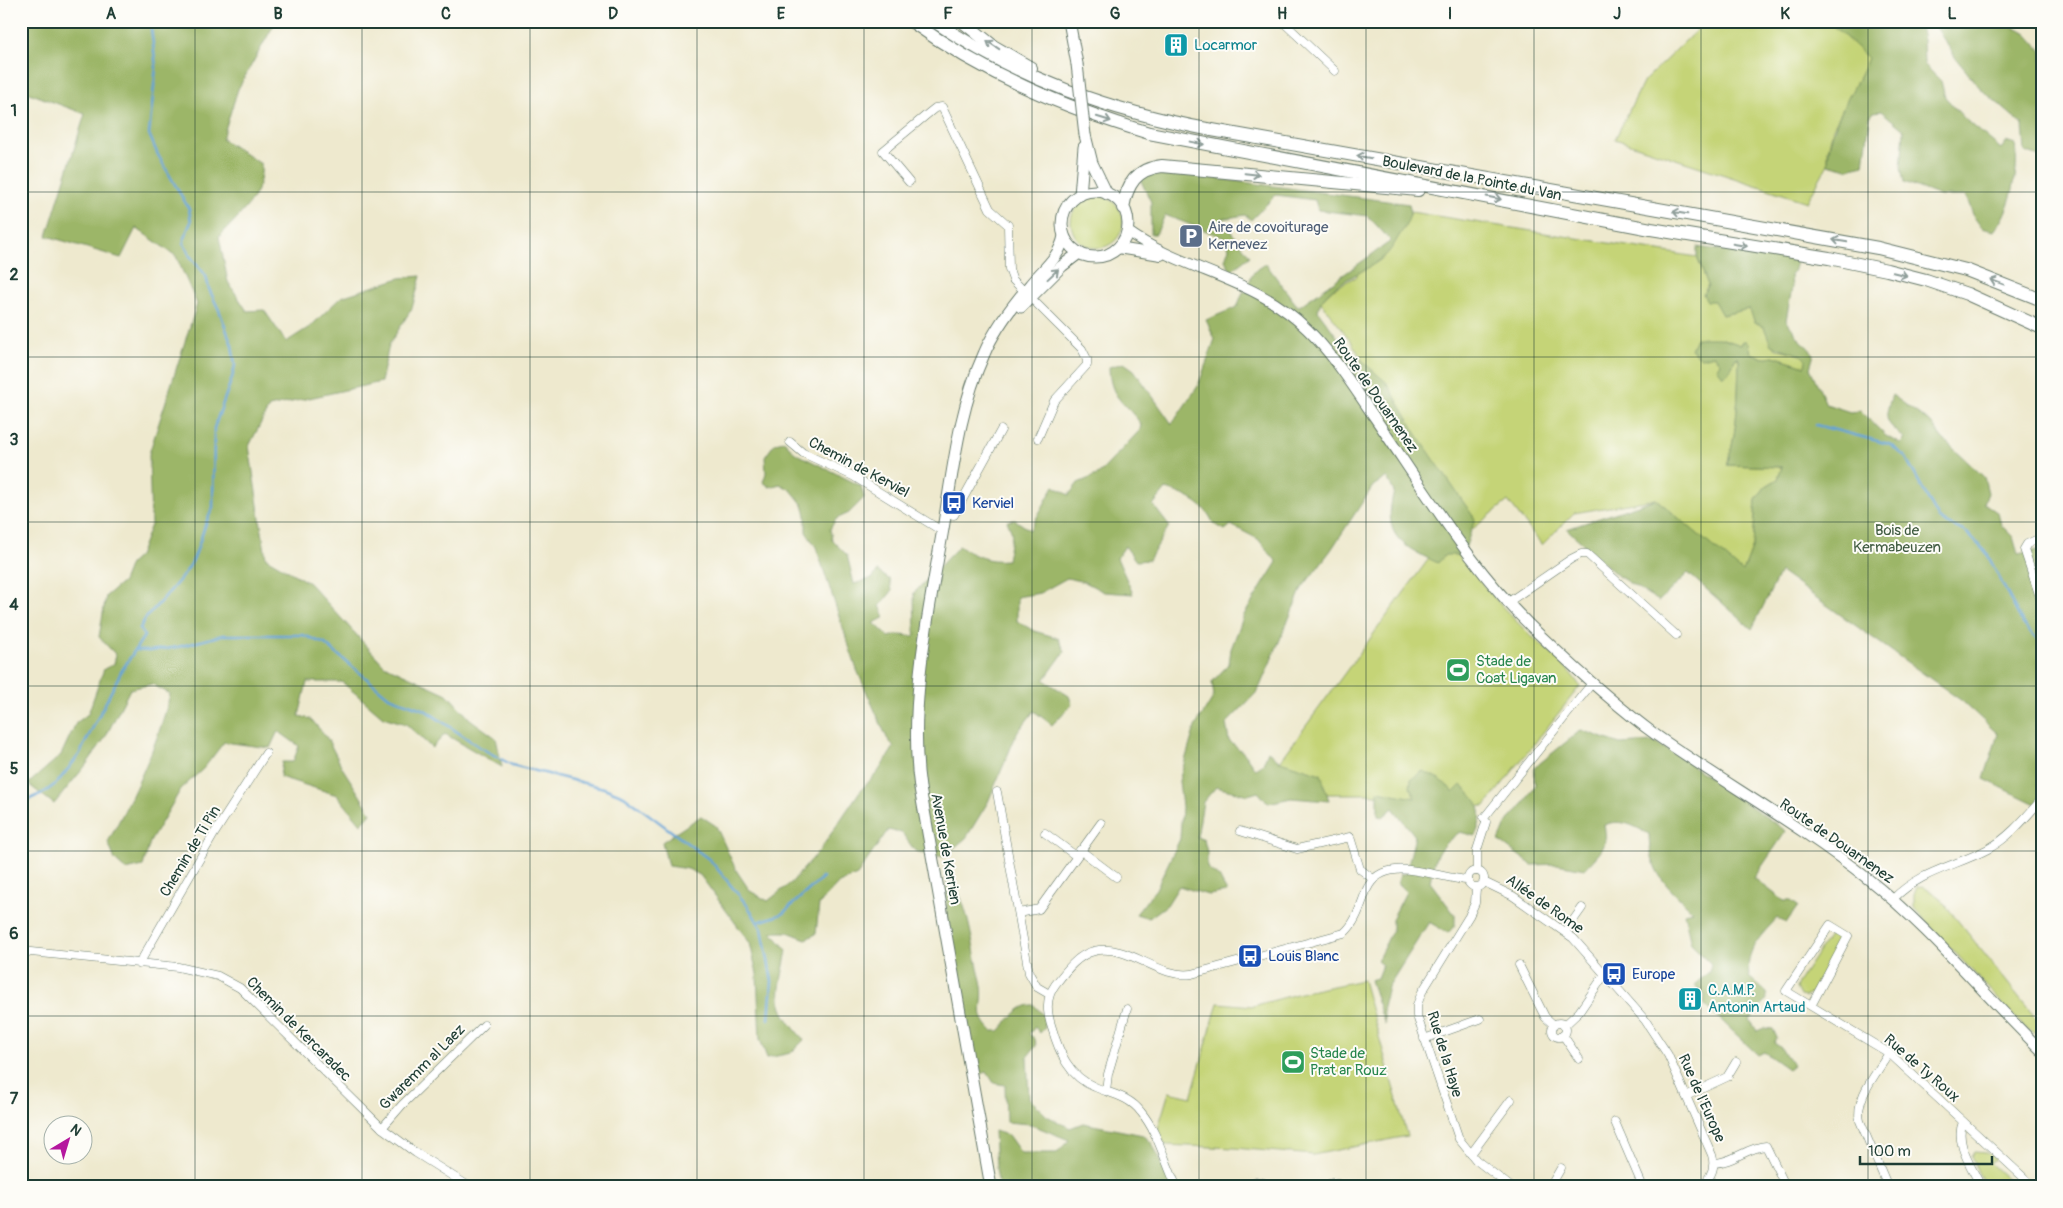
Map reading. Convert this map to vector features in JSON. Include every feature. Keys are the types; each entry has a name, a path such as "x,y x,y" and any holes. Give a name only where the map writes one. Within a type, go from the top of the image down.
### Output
{"highway":[{"name":"Boulevard de la Pointe du Van","path":"911,21 992,73 1091,116 1149,133 1651,229 1829,258 1887,270 1926,280 1967,294 2042,328"},
{"name":"Boulevard de la Pointe du Van","path":"934,21 990,56 1031,77 1131,113 1212,130 1878,248 1966,270 2042,300"},
{"path":"962,21 984,39 1026,66 1131,113"},
{"path":"1123,208 1132,179 1144,171 1162,166 1400,190 1464,192"}],"main road":[{"path":"1063,21 1071,36"},
{"path":"1069,21 1077,64 1085,135 1092,163 1107,194"},
{"path":"1080,195 1085,135"},
{"path":"1098,192 1107,194 1116,199 1123,208 1126,215 1127,231 1118,248 1099,257 1079,253 1073,249 1064,236 1063,217 1072,200 1080,195 1098,192"},
{"name":"Route de Douarnenez","path":"1127,231 1174,257 1255,290 1287,311 1309,330 1340,368 1460,541 1508,603 1542,638 1653,733 1851,866 1893,899 2042,1051"},
{"name":"Avenue de Kerrien","path":"991,1187 916,756 925,640 960,428 972,388 1027,295 1057,254 1064,236"},
{"name":"Route de Douarnenez","path":"1118,248 1174,257"},
{"name":"Avenue de Kerrien","path":"1027,295 1079,253"}],"street":[{"path":"1282,21 1335,71"},
{"path":"909,182 883,151 935,108 942,107 990,209 1008,225 1009,269 1013,280 1076,342 1088,359 1087,364 1054,401 1038,438"},
{"path":"945,514 954,516 1001,430"},
{"name":"Chemin de Kerviel","path":"790,442 803,453 853,476 942,531"},
{"path":"2038,539 2027,544 2024,549 2042,603"},
{"path":"1508,603 1571,560 1581,554 1587,554 1676,635"},
{"path":"2042,650 2042,659"},
{"path":"1477,871 1477,850 1485,820 1593,682"},
{"name":"Chemin de Ti Pin","path":"140,964 214,834 266,753"},
{"path":"997,792 1032,980 1037,987 1050,994"},
{"path":"1893,899 1908,886 1926,875 1995,845 2042,799"},
{"path":"1019,913 1039,909 1101,823"},
{"path":"1240,830 1296,849 1350,837 1360,868 1373,879"},
{"path":"1045,833 1116,877"},
{"path":"1176,1187 1151,1129 1141,1112 1124,1098 1081,1080 1067,1064 1050,1022 1047,1006 1050,994 1079,958 1097,950 1120,952 1185,979 1344,933 1354,920 1373,879 1394,870 1468,880"},
{"path":"1477,871 1483,875 1484,882 1476,888 1471,886 1468,880 1470,874 1477,871"},
{"name":"Allée de Rome","path":"1484,882 1513,896 1565,932 1582,947 1645,1020 1663,1046"},
{"name":"Rue de la Haye","path":"1476,888 1475,903 1419,999 1417,1016 1455,1132 1470,1154 1511,1187"},
{"path":"1565,932 1582,908"},
{"name":"Rue de Ty Roux","path":"1810,1006 1848,936 1830,925 1786,991 1810,1006 1889,1053 2034,1187"},
{"name":"Chemin de Kercaradec","path":"21,951 73,954 199,970 218,976 240,988 382,1128 411,1150 470,1187"},
{"path":"1518,964 1545,1017 1554,1025"},
{"path":"1564,1026 1578,1012 1605,974"},
{"path":"1106,1091 1108,1074 1127,1009"},
{"path":"1424,1039 1480,1019"},
{"path":"1560,1023 1564,1026 1566,1030 1563,1035 1558,1037 1554,1035 1552,1029 1554,1025 1560,1023"},
{"name":"Gwaremm al Laez","path":"382,1128 402,1105 484,1026"},
{"path":"1563,1035 1579,1058"},
{"name":"Rue de l'Europe","path":"1663,1046 1714,1163 1710,1176 1700,1187"},
{"path":"1888,1187 1860,1121 1858,1111 1865,1094 1889,1053"},
{"path":"1686,1096 1727,1078 1736,1062"},
{"path":"1470,1154 1511,1100"},
{"path":"1614,1122 1643,1187"},
{"name":"Rue de Ty Roux","path":"1963,1122 1959,1134 1961,1142 1981,1187"},
{"path":"1714,1163 1725,1162 1759,1147 1766,1146 1786,1187"},
{"path":"1550,1187 1561,1168"},
{"path":"1246,1187 1256,1181 1279,1187"},
{"path":"1322,1187 1332,1182 1353,1187"}],"green space":[{"path":"21,21 276,21 238,89 222,139 261,164 259,186 249,204 219,237 228,282 247,311 264,310 286,342 311,326 341,297 400,278 421,276 412,308 389,345 381,382 269,407 249,446 266,558 309,583 384,665 447,694 470,719 496,738 502,767 445,734 432,748 406,724 383,717 342,682 307,682 299,716 311,719 327,738 343,769 371,813 361,824 337,795 280,777 282,762 293,762 299,746 278,731 270,748 224,742 204,768 181,789 150,842 143,866 126,870 115,860 108,842 144,770 165,713 170,694 152,684 130,689 105,738 54,804 28,784 61,755 76,723 88,714 104,669 114,664 116,655 99,637 106,596 123,582 130,564 139,556 151,525 149,454 197,304 176,256 136,228 121,258 47,236 85,114 21,90"},
{"path":"1706,21 1828,21 1869,58 1833,128 1828,150 1828,164 1807,202 1615,139 1644,81"},
{"path":"1828,21 1919,21 1923,40 1924,64 1941,81 1945,97 1964,118 2001,149 2006,142 2015,145 2016,166 2013,190 2005,212 1994,231 1982,228 1974,217 1966,196 1940,196 1904,182 1901,168 1904,130 1881,111 1874,112 1870,117 1864,165 1847,169 1828,164 1829,149 1837,122 1868,58"},
{"path":"1932,21 2001,21 2027,34 2042,51 2042,158 2025,152 2023,125 1981,89 1957,60"},
{"path":"1174,173 1409,204 1410,212 1407,223 1388,253 1370,267 1328,293 1321,301 1318,311 1341,342 1387,383 1416,433 1475,519 1463,555 1445,555 1438,563 1405,545 1393,530 1390,519 1394,492 1387,477 1373,486 1331,550 1302,588 1258,691 1226,724 1229,741 1244,753 1255,769 1263,764 1268,751 1280,761 1321,774 1329,801 1291,798 1268,803 1258,792 1248,795 1216,787 1203,802 1197,837 1204,840 1207,852 1207,868 1219,877 1227,892 1208,895 1179,886 1167,905 1149,918 1136,914 1156,889 1180,839 1182,807 1179,781 1195,727 1214,696 1212,682 1229,664 1231,649 1244,615 1277,562 1258,539 1231,525 1225,530 1213,523 1210,516 1200,505 1166,489 1153,505 1169,526 1149,560 1136,561 1125,546 1117,558 1133,594 1104,592 1085,582 1067,578 1040,593 1017,597 1017,621 1034,631 1058,638 1065,651 1044,680 1069,696 1072,704 1052,725 1034,711 1017,733 988,802 966,838 943,857 915,851 902,833 888,830 857,875 839,883 819,904 816,934 806,939 788,932 771,932 787,950 780,989 782,1007 793,1027 804,1040 791,1053 767,1058 760,1039 757,974 750,943 700,875 688,869 668,866 662,842 701,816 716,826 736,870 750,891 768,901 792,882 820,850 860,791 878,772 894,747 887,738 857,670 816,547 806,532 806,515 803,505 791,490 780,484 770,487 763,482 766,473 765,457 775,443 784,441 795,453 861,486 864,498 849,513 836,519 830,529 832,540 847,555 854,584 873,578 877,571 890,580 892,591 880,606 885,617 874,623 889,637 897,635 915,636 914,593 959,546 982,558 1007,560 1012,533 1007,521 1015,520 1030,530 1054,486 1069,495 1078,483 1099,474 1140,430 1141,424 1115,393 1109,367 1124,363 1134,370 1172,424 1198,386 1215,339 1206,320 1237,307 1243,292 1248,291 1249,282 1258,268 1266,264 1298,307 1391,241 1368,216 1318,210 1315,200 1276,195 1251,220 1245,215 1221,219 1250,256 1231,271 1225,260 1229,248 1225,238 1165,215 1156,234 1151,234 1151,202 1140,179 1153,174"},
{"path":"1097,196 1107,198 1115,204 1121,212 1123,222 1121,232 1115,240 1107,246 1097,248 1087,246 1079,240 1073,232 1071,222 1073,212 1079,204 1087,198"},
{"path":"1411,212 1697,257 1708,285 1704,290 1714,300 1722,315 1749,309 1755,322 1764,327 1775,348 1802,355 1807,359 1805,366 1773,356 1763,358 1751,353 1749,344 1742,342 1741,345 1720,338 1713,355 1720,363 1732,366 1736,357 1739,359 1735,426 1727,465 1782,467 1778,479 1766,486 1756,499 1753,546 1743,573 1656,499 1574,513 1542,545 1508,501 1465,535 1351,341 1320,301 1333,289 1355,277 1404,229"},
{"name":"Bois de Kermabeuzen","path":"1697,247 1798,260 1791,276 1792,288 1786,320 1798,337 1814,354 1810,368 1826,404 1850,412 1860,411 1886,436 1900,444 1905,439 1893,428 1887,416 1892,395 1931,423 1942,438 1984,477 1988,493 1984,503 1998,513 2001,525 2013,537 2018,554 2037,550 2042,560 2042,807 1984,779 1998,734 1962,701 1780,572 1752,629 1688,573 1659,601 1618,576 1567,529 1656,499 1743,572 1753,546 1756,499 1766,486 1778,479 1782,467 1727,465 1735,426 1739,359 1736,357 1730,371 1723,376 1717,368 1720,363 1714,355 1701,358 1691,349 1696,338 1720,338 1741,345 1743,341 1746,341 1749,344 1751,353 1763,358 1773,356 1805,366 1806,360 1801,355 1771,345 1764,327 1755,322 1749,309 1722,315 1714,301 1707,301 1703,294 1708,285 1697,257"},
{"name":"Stade de Coat Ligavan","path":"1444,538 1502,606 1560,662 1580,686 1485,806 1434,808 1406,799 1368,794 1320,794 1264,783"},
{"path":"1581,730 1620,744 1654,742 1683,759 1786,831 1754,878 1784,901 1791,901 1798,906 1786,923 1777,918 1755,944 1748,967 1749,977 1766,992 1767,999 1750,1020 1757,1031 1764,1028 1773,1029 1777,1038 1774,1043 1780,1047 1793,1065 1788,1069 1764,1052 1758,1055 1704,1004 1705,994 1694,985 1709,972 1711,964 1691,944 1684,913 1692,911 1661,878 1652,860 1649,834 1622,823 1616,822 1604,825 1604,845 1599,854 1585,869 1557,864 1532,865 1499,841 1506,824 1524,803 1535,786 1534,768"},
{"path":"1423,771 1441,780 1454,792 1461,785 1477,802 1480,820 1475,836 1460,832 1438,852 1430,882 1455,915 1455,925 1448,933 1429,922 1388,987 1383,1007 1385,1025 1370,980 1377,978 1382,965 1377,961 1392,931 1392,919 1406,892 1398,884 1400,874 1406,874 1415,836 1393,808 1383,817 1378,816 1378,791 1415,798 1410,787 1411,779"},
{"path":"947,873 954,883 967,916 982,986 981,1010 983,1020 992,1031 999,1031 1019,1010 1029,1005 1034,1005 1043,1015 1045,1028 1040,1033 1035,1027 1029,1034 1035,1039 1036,1046 1027,1057 1029,1098 1047,1116 1070,1128 1083,1123 1143,1135 1152,1143 1173,1187 999,1187 994,1131 1008,1135 1021,1153 1057,1153 1069,1140 1030,1124 1006,1122 1005,1085 994,1083 987,1072 981,1074 974,1068 946,912"},
{"path":"1922,886 1939,897 2042,1026 2036,1034 2024,1027 1914,908 1914,895 1917,887"},
{"path":"1834,934 1839,937 1839,943 1811,994 1805,997 1800,996 1796,988 1798,983 1829,936"},
{"name":"Stade de Prat ar Rouz","path":"1363,980 1407,1136 1313,1155 1235,1148 1165,1145 1158,1128 1169,1092 1191,1097 1218,1003 1253,1006 1304,992"},
{"path":"1974,1152 1986,1153 1996,1159 1990,1163 2016,1187 1985,1187 1971,1157"}],"waterway":[{"path":"21,803 45,792 57,783 79,755 121,672 144,636 140,628 145,619 176,584 192,562 213,508 214,428 235,365 232,345 209,289 206,276 190,256 184,244 184,238 191,222 189,209 158,155 149,134 156,67 150,21"},
{"path":"1816,425 1889,444 1905,456 1939,519 1967,533 1986,552 2023,624 2042,644"},
{"path":"135,650 149,651 178,647 223,635 303,635 325,644 389,697 425,710 481,748 512,765 604,788 624,796 710,860 747,905 762,929 772,981 769,1019"},
{"path":"758,922 782,914 823,877"}],"place":[{"name":"Locarmor","path":"1176,45"},
{"name":"Aire de covoiturage Kernevez","path":"1191,236"},
{"name":"Kerviel","path":"954,503"},
{"name":"Stade de Coat Ligavan","path":"1458,670"},
{"name":"Louis Blanc","path":"1250,956"},
{"name":"Europe","path":"1614,974"},
{"name":"C.A.M.P. Antonin Artaud","path":"1690,999"},
{"name":"Stade de Prat ar Rouz","path":"1293,1062"}]}
